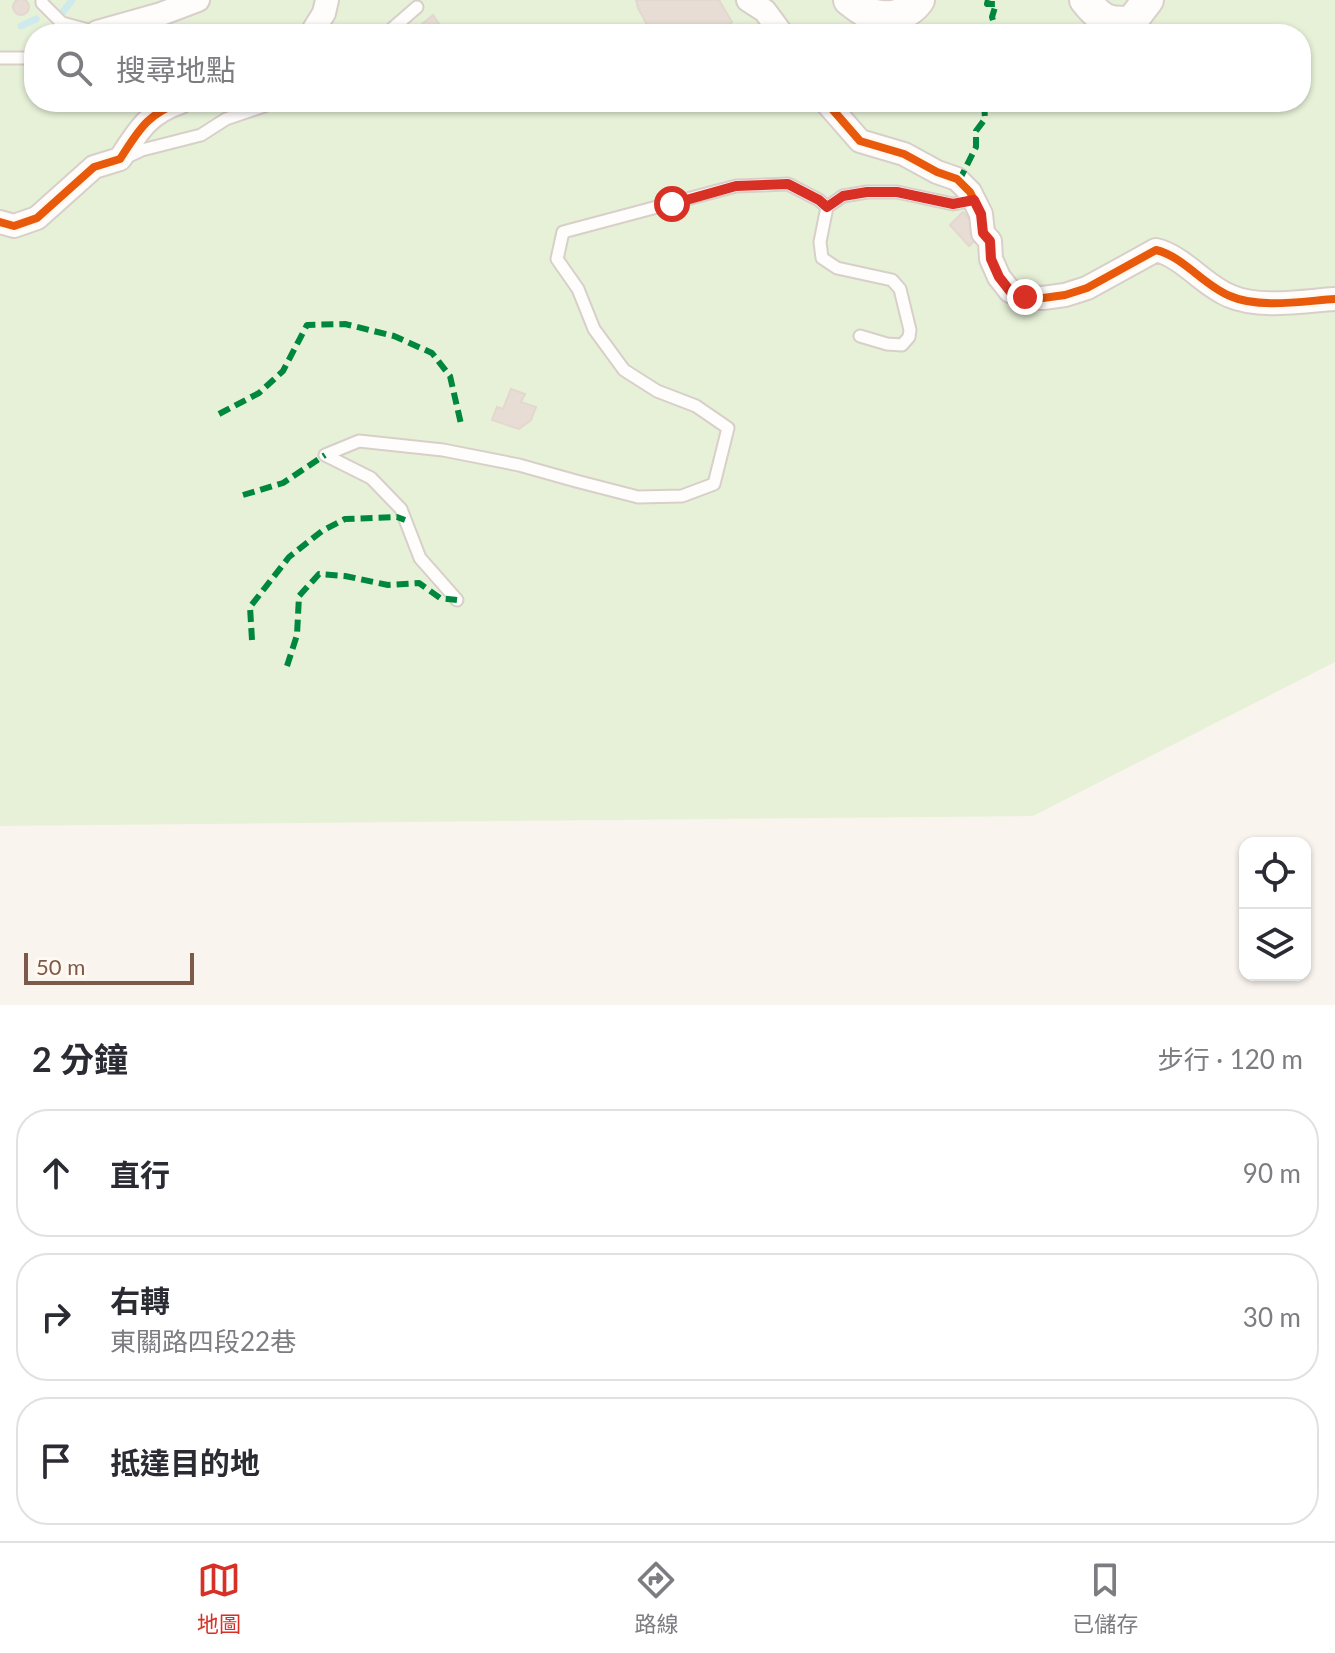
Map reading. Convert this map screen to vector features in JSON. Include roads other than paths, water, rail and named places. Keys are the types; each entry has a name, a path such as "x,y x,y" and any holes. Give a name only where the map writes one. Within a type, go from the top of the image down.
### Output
{"street":[{"path":"129,24 198,0"},
{"path":"317,24 327,0"},
{"path":"748,0 765,11 775,24"},
{"path":"849,0 865,11 898,17 919,0"},
{"path":"1085,0 1095,13 1115,23 1132,21 1148,0"},
{"path":"0,222 14,226 37,218 94,167 120,159 141,126 159,112"},
{"path":"835,112 860,141 904,154 957,179 970,192 981,214 983,233 990,241 991,259 999,277 1010,291 1025,297 1065,295 1087,288 1156,250 1177,259 1228,296 1251,302 1335,299"}],"lane":[{"path":"42,2 66,24"},
{"path":"397,24 417,7"},
{"path":"0,58 24,58"},
{"path":"120,159 201,135 226,119 247,112"},
{"path":"457,600 420,558 401,509 371,478 325,455 359,441 443,450 519,465 638,497 682,496 714,484 728,428 696,406 657,391 624,370 594,329 578,289 557,259 563,232 736,186 788,184 827,207"},
{"path":"860,336 902,345 909,337 910,330 906,310 900,289 892,280 837,268 822,258 820,242 827,207 843,196 867,192 897,192 953,204 974,200"}],"waterway":[{"path":"62,13 72,0"},
{"path":"25,24 36,19"}]}
